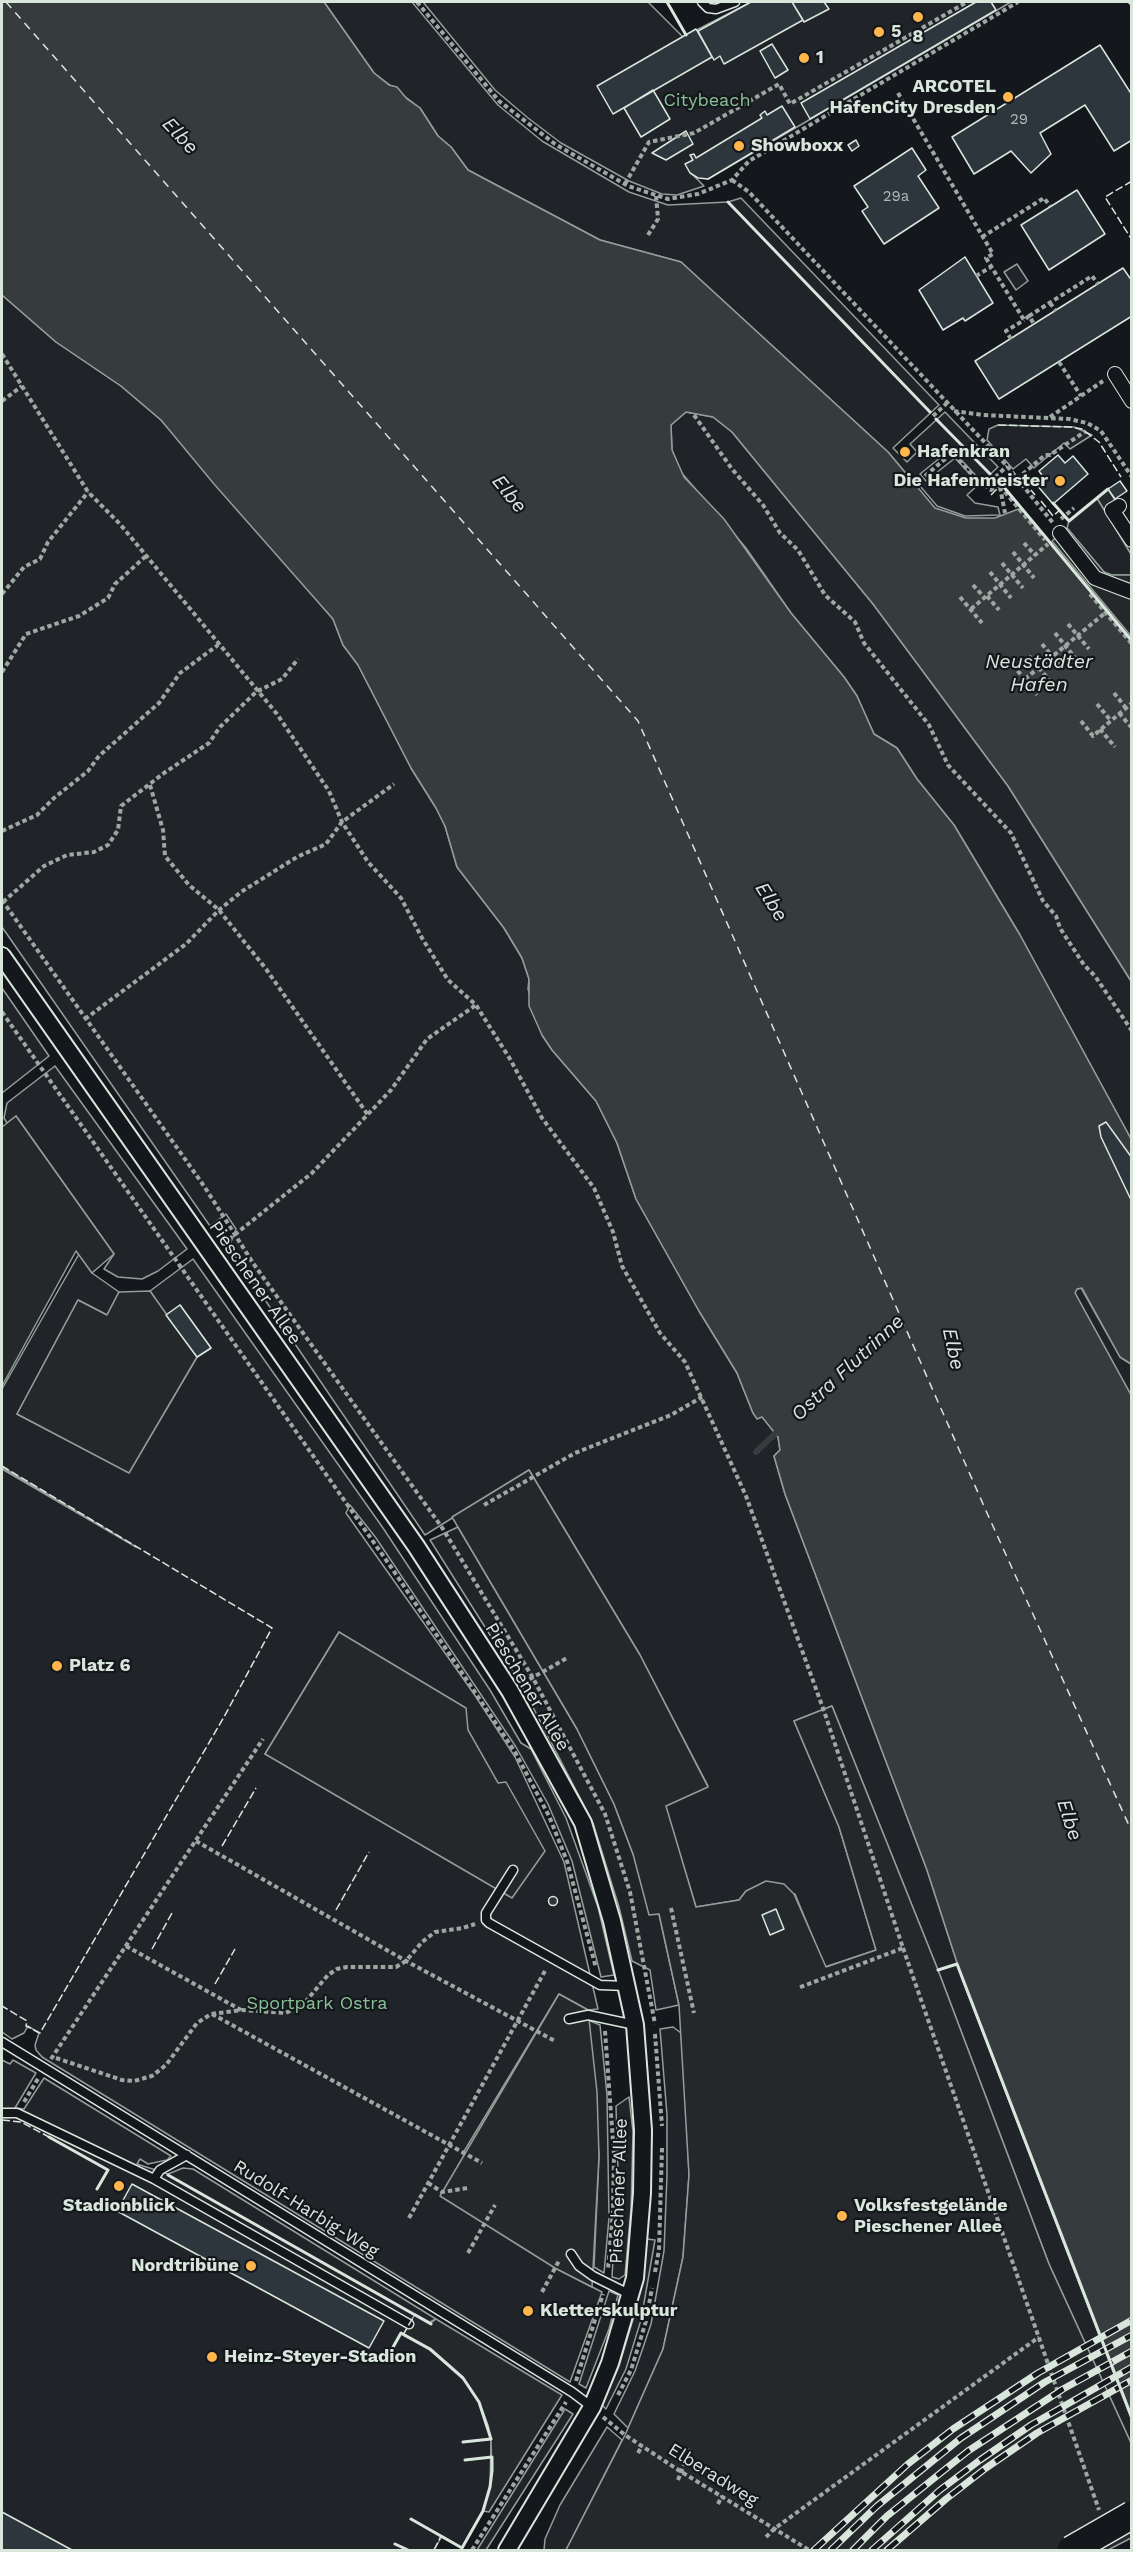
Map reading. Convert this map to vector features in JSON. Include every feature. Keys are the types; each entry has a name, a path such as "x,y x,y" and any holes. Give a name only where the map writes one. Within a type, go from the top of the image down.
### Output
{"main road":[{"path":"1071,2550 1131,2515"}],"street":[{"path":"1115,374 1131,401"},
{"path":"1119,506 1112,510 1131,540"},
{"path":"1060,533 1095,578 1131,592"},
{"name":"Pieschener Allee","path":"2,956 416,1546 510,1691 583,1823 612,1921 635,2025 643,2130 642,2193 636,2278 610,2363 592,2407 512,2547"}],"lane":[{"path":"702,2 708,8 716,9 735,2"},
{"path":"513,1870 486,1913 486,1920 600,1985 627,1986"},
{"path":"569,2019 588,2015 635,2025"},
{"name":"Rudolf-Harbig-Weg","path":"2,2042 572,2392 592,2407"},
{"path":"2,2113 17,2113 154,2179 409,2324"},
{"path":"154,2179 160,2170 187,2155"},
{"path":"568,2252 579,2266 630,2295"}],"path":[{"path":"417,2 500,101 555,144 625,184 668,199 698,194 732,180 748,161 1018,2"},
{"path":"625,184 649,142 694,133 779,84 790,104 967,2"},
{"path":"898,93 993,254 986,258 1024,320"},
{"path":"732,180 749,192 946,404 1007,466 1060,533"},
{"path":"648,235 658,219 656,195"},
{"path":"982,237 1044,198 1050,206"},
{"path":"976,276 991,267"},
{"path":"1011,339 1006,331 1092,276 1098,284"},
{"path":"1050,303 1056,311"},
{"path":"1029,316 1034,324"},
{"path":"2,354 88,492 120,524 256,692 277,714 328,791 342,822 368,862 401,898 448,980 476,1005 510,1059 542,1118 594,1188 613,1233 622,1266 660,1333 685,1362 746,1496 778,1583 1101,2515"},
{"path":"1059,362 1081,396"},
{"path":"1049,417 1115,374"},
{"path":"2,400 22,387"},
{"path":"933,416 946,404"},
{"path":"953,411 983,415 1049,417 1087,423 1101,431 1131,477"},
{"path":"694,415 732,469 763,505 780,533 798,550 825,595 855,622 864,643 929,725 948,765 1011,833 1043,901 1056,916 1060,928 1084,965 1095,976 1131,1031"},
{"path":"1017,479 1045,455 1050,455 1086,431"},
{"path":"924,476 952,453 981,484 991,490 997,485 1000,486"},
{"path":"986,486 1007,466"},
{"path":"1000,486 1005,491"},
{"path":"1000,486 1005,513"},
{"path":"2,594 24,567 40,559 48,542 88,492"},
{"path":"1024,543 1035,555"},
{"path":"971,609 1048,544"},
{"path":"1013,552 1034,578"},
{"path":"2,672 26,634 79,616 108,598 115,584 146,556"},
{"path":"1002,563 1023,588"},
{"path":"990,572 1011,598"},
{"path":"974,585 999,610"},
{"path":"960,597 982,623"},
{"path":"1024,679 1106,613"},
{"path":"1068,624 1089,649"},
{"path":"1055,633 1076,659"},
{"path":"1042,644 1063,669"},
{"path":"2,831 37,815 88,771 99,756 159,703 180,673 218,645"},
{"path":"1029,656 1049,680"},
{"path":"298,659 282,679 256,692 220,727 209,743 164,772 121,806 118,830 108,844 94,852 67,855 44,866 2,901 443,1530 533,1677 605,1814 630,1892 654,2021 662,2135"},
{"path":"1013,665 1037,695"},
{"path":"1114,693 1126,708"},
{"path":"1081,721 1093,736 1131,703"},
{"path":"1097,704 1111,721"},
{"path":"1119,713 1131,728"},
{"path":"1100,729 1115,747"},
{"path":"85,1020 186,944 219,909 241,892 288,863 326,844 342,822 394,784"},
{"path":"150,785 163,830 165,856 189,885 219,909 266,969 368,1115"},
{"path":"210,1253 235,1236 312,1173 391,1090 427,1039 476,1005"},
{"path":"2,1012 176,1264 391,1567 515,1752 549,1816 567,1861 600,1985"},
{"path":"484,1505 575,1453 671,1415 702,1397"},
{"path":"510,1691 567,1658"},
{"path":"263,1739 54,2055 122,2080 134,2081 152,2076 166,2065 198,2023 211,2013 242,2010 269,2014 285,2013 301,2007 328,1975 337,1970 347,1967 396,1967 435,1932 463,1928 486,1920"},
{"path":"196,1841 555,2041"},
{"path":"671,1908 694,2013"},
{"path":"126,1946 242,2010"},
{"path":"798,1988 903,1948"},
{"path":"409,2218 552,1959"},
{"path":"211,2013 449,2147 482,2163"},
{"path":"472,2550 572,2392 607,2283 613,2211 614,2155 604,2019"},
{"path":"21,2107 40,2075"},
{"path":"613,2404 631,2370 646,2321 659,2250 662,2145"},
{"path":"428,2183 442,2192 468,2188"},
{"path":"468,2253 495,2205"},
{"path":"542,2292 568,2252"},
{"path":"765,2537 1039,2337"},
{"name":"Elberadweg","path":"609,2411 606,2419 642,2446 808,2550"},
{"path":"639,2452 642,2446"},
{"path":"678,2480 690,2449"},
{"path":"718,2504 722,2496"}],"green space":[{"path":"324,2 412,2 498,105 542,141 629,192 668,205 728,202 741,198 939,405 893,448 907,462 917,452 910,444 945,412 998,467 982,482 951,449 920,474 926,481 955,458 979,484 967,495 975,503 998,507 1000,515 965,516 937,506 920,486 918,488 888,452 681,262 600,240 468,170 451,147 438,136 420,108 374,73"},
{"name":"Citybeach","path":"423,2 648,2 683,37 751,2 1011,2 708,179 693,175 704,186 677,195 662,194 629,181 561,143 528,118 495,90"},
{"path":"1017,264 1028,281 1016,290 1004,272"},
{"path":"2,295 56,342 121,386 161,420 333,619 343,645 358,665 411,768 445,826 457,867 504,928 522,958 529,979 528,989 542,1035 596,1101 617,1143 636,1199 737,1373 753,1413 762,1416 778,1437 780,1450 774,1456 785,1494 927,1870 963,1981 1131,2418 1131,2443 1049,2264 938,1970 832,1706 794,1721 839,1827 876,1950 825,1967 795,1894 746,1891 739,1900 696,1907 665,1806 708,1786 640,1655 529,1470 425,1535 229,1247 236,1229 226,1214 210,1226 2,927"},
{"path":"686,412 713,417 732,432 873,604 1008,786 1131,981 1131,1139 1020,935 954,825 917,779 897,748 874,734 857,696 844,677 791,613 746,548 680,471 672,450 671,425"},
{"path":"998,425 1074,427 1092,435 1070,449 1064,443 1034,468 1026,459 1013,469 987,440 989,429"},
{"path":"1097,498 1131,554 1131,575 1111,575 1104,572 1067,528 1069,521"},
{"path":"2,988 49,1056 2,1093"},
{"path":"55,1066 187,1249 158,1271 142,1279 118,1277 104,1269 114,1254 16,1116 7,1123 4,1118 7,1103"},
{"name":"Sportpark Ostra","path":"79,1254 92,1273 119,1292 107,1315 78,1300 17,1414 129,1472 197,1357 211,1348 180,1305 166,1315 150,1291 193,1259 383,1528 490,1690 521,1743 531,1749 566,1818 598,1907 614,1975 601,1977 572,1861 548,1804 516,1747 376,1538 350,1505 346,1513 474,1694 515,1757 564,1862 598,2009 588,2010 559,1994 463,2153 555,2268 602,2292 570,2382 42,2057 35,2045 39,2033 28,2026 24,2033 12,2039 2,2032 2,1469 136,1547 2,1467 2,1389","holes":["339,1632 468,1730 498,1783 265,1754"]},
{"path":"1081,1288 1120,1357 1131,1364 1131,1395 1075,1293"},
{"path":"458,1527 577,1729 614,1804 659,1914 679,2005 656,2010 650,1970 632,1961 619,1907 593,1823 521,1684 430,1540"},
{"path":"588,2020 600,2025 607,2095 609,2218 604,2273 594,2267 599,2156"},
{"path":"673,2027 681,2033 686,2102 689,2175 683,2257 663,2349 628,2428 614,2414 635,2371 651,2324 664,2251 667,2115 660,2029"},
{"name":"Heinz-Steyer-Stadion","path":"2,2060 10,2064 13,2060 36,2073 15,2108 24,2109 44,2078 171,2156 167,2160 148,2164 140,2159 137,2164 168,2174 183,2168 193,2169 436,2319 403,2335 430,2350 463,2378 479,2402 491,2439 490,2487 483,2511 462,2548 442,2536 434,2550 2,2550"},
{"path":"629,2097 633,2132 631,2209 625,2275 619,2279 612,2277 618,2174 616,2106"},
{"path":"647,2239 655,2240 641,2320 626,2369 606,2409 602,2405 619,2366 634,2316 644,2271"},
{"path":"609,2291 618,2295 609,2329 586,2388 579,2384"},
{"path":"565,2409 573,2414 486,2550 477,2550"},
{"path":"607,2427 622,2440 566,2550 544,2550 545,2539 560,2505"}],"shaded area":[{"path":"1108,489 1131,526 1131,554 1097,498"},
{"path":"1067,528 1104,572 1112,575 1131,575 1131,636 1052,541"},
{"path":"16,1116 114,1254 92,1273 76,1251 2,1386 2,1127"},
{"path":"150,1291 197,1357 129,1473 17,1414 78,1300 107,1315 119,1292"},
{"path":"529,1470 640,1655 708,1787 666,1806 696,1907 739,1900 746,1891 766,1881 784,1884 794,1894 826,1967 876,1950 839,1827 794,1721 832,1706 938,1970 1049,2264 1131,2443 1131,2538 1108,2550 566,2550 625,2435 663,2349 683,2257 689,2175 679,2005 659,1914 649,1915 633,1854 614,1804 577,1729 452,1517"},
{"path":"339,1632 466,1708 468,1730 498,1783 506,1782 545,1851 512,1898 265,1754"},
{"path":"559,1994 588,2010 597,2092 599,2156 592,2287 555,2268 440,2196"},
{"path":"415,2314 431,2323 436,2319 562,2395 489,2512 483,2511 492,2471 488,2425 479,2402 463,2378 430,2349 403,2335"}],"water":[{"path":"2,2 324,2 374,73 389,85 397,87 407,99 420,108 438,136 451,147 468,170 600,240 681,262 888,452 935,508 966,518 995,518 1021,508 1131,641 1131,981 1008,786 873,604 732,432 713,417 686,412 671,425 672,450 684,477 724,519 791,613 844,677 857,696 874,734 897,748 917,779 954,825 1020,935 1131,1139 1131,1364 1120,1357 1082,1288 1077,1289 1075,1293 1131,1395 1131,2418 963,1981 927,1870 785,1494 774,1456 780,1450 778,1437 762,1417 757,1419 753,1413 737,1373 636,1199 617,1143 596,1101 542,1035 529,1006 529,979 522,958 504,928 457,867 445,826 436,808 411,768 358,665 343,645 333,619 161,420 121,386 56,342 2,295"}],"building":[{"path":"751,2 792,2 803,20 724,64 720,56 714,60 698,31"},
{"path":"792,2 824,2 829,9 804,22"},
{"path":"976,2 991,2 996,10 810,119 801,103"},
{"path":"696,29 712,57 613,114 597,86"},
{"path":"772,44 788,70 775,78 760,51"},
{"path":"1100,45 1132,95 1132,140 1114,151 1085,105 1040,133 1051,154 1031,173 1011,151 974,174 952,137"},
{"path":"653,90 670,119 641,137 624,108"},
{"name":"Showboxx","path":"782,106 795,127 708,179 698,178 690,173 685,164 693,160 690,155 694,154 696,158 762,118 760,115 765,111 767,115"},
{"path":"686,131 693,144 666,160 652,153"},
{"path":"856,140 859,146 852,151 848,145"},
{"path":"912,148 926,170 918,176 939,208 884,244 862,211 868,207 854,186"},
{"path":"1077,190 1105,234 1049,270 1021,225"},
{"path":"965,257 993,303 965,321 963,318 943,330 919,290"},
{"path":"1123,268 1132,281 1132,316 999,399 975,361"},
{"name":"Die Hafenmeister","path":"1058,455 1065,463 1073,456 1088,474 1053,504 1036,484 1044,478 1039,471"},
{"path":"1120,481 1127,491 1115,499 1108,489"},
{"path":"1106,1122 1132,1158 1132,1202 1101,1137 1099,1126"},
{"path":"180,1305 211,1348 197,1357 166,1315"},
{"path":"553,1897 557,1901 553,1905 549,1901"},
{"path":"776,1909 784,1929 770,1935 762,1915"},
{"name":"Nordtribüne","path":"132,2184 384,2321 369,2348 117,2211"},
{"path":"2,2512 72,2550 2,2550"}],"waterway":[{"name":"Ostra Flutrinne","path":"756,1452 779,1430"}],"ferry route":[{"path":"6,2 638,721 987,1513 1132,1832"}],"tram line":[{"path":"1128,2 1132,6"},
{"path":"1061,2550 1132,2508"},
{"path":"1082,2550 1132,2521"}],"railway":[{"path":"814,2550 908,2464 953,2429 1038,2373 1132,2320"},
{"path":"831,2550 877,2506 961,2438 1045,2382 1132,2335"},
{"path":"853,2550 887,2516 968,2451 1063,2389 1132,2351"},
{"path":"872,2550 940,2490 980,2460 1031,2425 1132,2367"},
{"path":"887,2550 986,2468 1037,2433 1132,2380"}],"fence":[{"path":"1132,181 1105,197 1132,240"},
{"path":"998,425 1082,429 1099,442 1121,477"},
{"path":"1028,474 1022,479 1035,495"},
{"path":"991,495 1002,484"},
{"path":"1041,501 1053,516 1060,510"},
{"path":"2,1466 272,1628 224,1717 40,2033 26,2026 27,2021 2,2006"},
{"path":"222,1846 256,1788"},
{"path":"336,1910 369,1852"},
{"path":"152,1949 172,1913"},
{"path":"215,1984 235,1949"},
{"path":"2,2120 21,2122 49,2137"},
{"path":"403,2335 415,2314"},
{"path":"434,2550 441,2536"}],"wall":[{"path":"667,2 686,35"},
{"path":"728,202 930,412"},
{"path":"936,419 990,474"},
{"path":"992,485 998,480 1132,641"},
{"path":"1053,503 1069,521 1108,489"},
{"path":"938,1970 957,1964 1132,2418"},
{"path":"49,2137 108,2170 97,2189"},
{"path":"168,2175 431,2324"},
{"path":"392,2349 401,2333 430,2349 463,2378 479,2402 491,2439 463,2442"},
{"path":"411,2519 462,2548 483,2511 492,2471 492,2457 465,2460"},
{"path":"395,2544 408,2550"}],"place":[{"name":"8","path":"918,17"},
{"name":"5","path":"879,32"},
{"name":"1","path":"804,58"},
{"name":"ARCOTEL HafenCity Dresden","path":"1008,97"},
{"name":"Showboxx","path":"739,146"},
{"name":"Hafenkran","path":"905,452"},
{"name":"Die Hafenmeister","path":"1060,481"},
{"name":"Platz 6","path":"57,1666"},
{"name":"Stadionblick","path":"119,2186"},
{"name":"Volksfestgelände Pieschener Allee","path":"842,2216"},
{"name":"Nordtribüne","path":"251,2266"},
{"name":"Kletterskulptur","path":"528,2311"},
{"name":"Heinz-Steyer-Stadion","path":"212,2357"}],"water label":[{"name":"Elbe","path":"180,136"},
{"name":"Elbe","path":"509,494"},
{"name":"Neustädter Hafen","path":"1039,674"},
{"name":"Elbe","path":"771,902"},
{"name":"Elbe","path":"953,1349"},
{"name":"Elbe","path":"1069,1820"}]}
